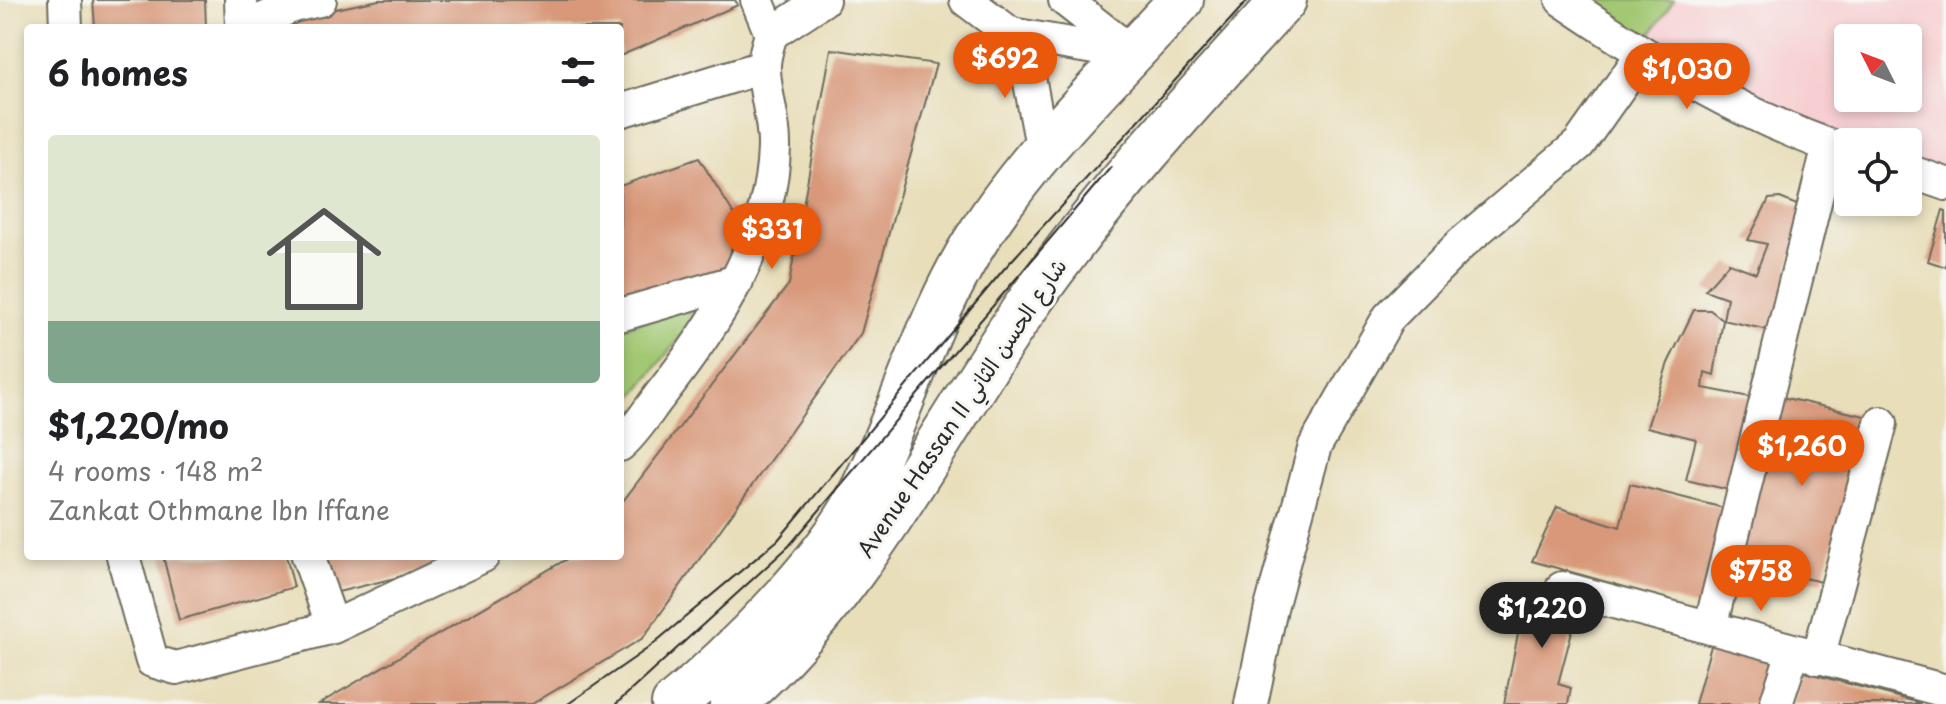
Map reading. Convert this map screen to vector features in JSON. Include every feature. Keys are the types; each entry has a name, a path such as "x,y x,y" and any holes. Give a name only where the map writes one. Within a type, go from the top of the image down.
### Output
{"highway":[{"name":"Avenue Hassan II شارع الحسن الثاني","path":"674,704 704,679 764,618 817,557 857,500 903,391 979,234 1043,152 1181,0"},
{"name":"Avenue Hassan II شارع الحسن الثاني","path":"732,704 791,646 841,585 1024,309 1071,249 1187,106 1284,0"}],"street":[{"path":"65,0 66,24"},
{"path":"241,0 243,24"},
{"path":"252,24 293,6 320,0"},
{"path":"624,440 673,380 737,281 749,255 766,197 774,150 773,121 763,67 771,34 757,0"},
{"path":"771,34 823,0"},
{"path":"966,0 1011,34 1130,56"},
{"path":"1065,0 1130,56"},
{"path":"1562,0 1642,55 1787,132 1834,146"},
{"path":"1011,34 1029,77 1043,152"},
{"path":"1251,704 1271,608 1315,446 1389,317 1461,244 1579,144 1642,55"},
{"path":"624,110 763,67"},
{"path":"1710,628 1834,167"},
{"path":"1922,176 1946,184"},
{"path":"624,314 737,281"},
{"path":"1776,704 1806,655 1881,423"},
{"path":"124,560 152,661 176,668 333,627 475,560"},
{"path":"309,560 333,627"},
{"path":"1562,588 1946,691"}],"shaded area":[{"path":"1674,0 1946,0 1946,192 1922,184 1922,128 1834,128 1834,153 1645,42"}],"green space":[{"path":"1585,0 1674,0 1645,42"},
{"path":"680,306 695,318 624,408 624,327"}],"building":[{"path":"93,0 205,0 206,24 95,24"},
{"path":"379,0 735,0 738,5 624,54 624,24 268,23"},
{"path":"831,49 936,64 861,333 643,638 532,704 319,704 565,560 624,560 624,500 789,284"},
{"path":"699,158 737,219 728,267 624,302 624,185"},
{"path":"1780,198 1804,208 1773,331 1723,320 1727,298 1705,290 1729,263 1756,273 1767,244 1748,240 1769,199"},
{"path":"1943,210 1946,211 1946,267 1928,261"},
{"path":"1694,310 1710,310 1723,320 1714,375 1705,372 1703,388 1755,398 1734,491 1686,480 1696,439 1647,427 1668,363"},
{"path":"1777,396 1869,417 1822,582 1739,564"},
{"path":"1630,484 1732,510 1706,610 1532,561 1557,507 1620,527"},
{"path":"164,560 287,560 294,587 179,620"},
{"path":"326,560 447,560 448,565 334,593"},
{"path":"1527,589 1580,601 1558,684 1571,688 1568,704 1504,704"},
{"path":"1714,635 1775,654 1770,669 1777,674 1766,700 1760,699 1759,704 1695,704"},
{"path":"1801,671 1920,703 1920,704 1792,704"}],"tram line":[{"path":"568,704 647,649 778,540 1004,269 1248,0"},
{"path":"616,704 789,546 1111,167"}]}
